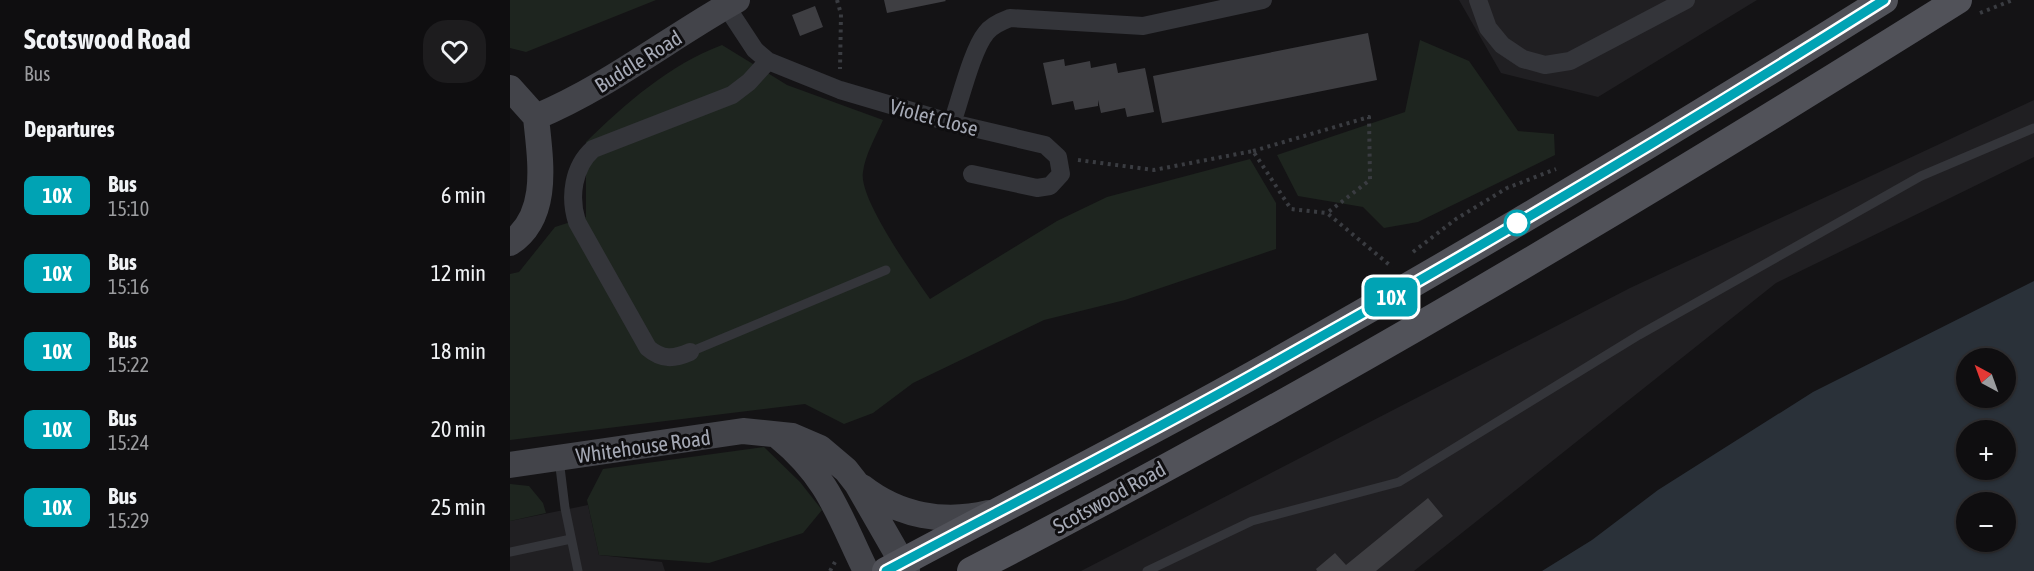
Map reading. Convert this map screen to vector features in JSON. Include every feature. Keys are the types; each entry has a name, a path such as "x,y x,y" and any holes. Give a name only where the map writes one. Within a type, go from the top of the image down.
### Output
{"main road":[{"name":"Scotswood Road","path":"898,568 1405,289 1716,105 1884,0"},
{"name":"Scotswood Road","path":"971,571 1207,443 1477,291 1711,153 1958,0"},
{"name":"Buddle Road","path":"536,117 569,103 606,82 732,3"},
{"path":"510,88 536,117 539,195 530,225 510,243"},
{"name":"Whitehouse Road","path":"510,465 743,431 792,436 820,448 857,484 898,568"},
{"path":"775,434 801,456 827,488 866,571"},
{"path":"857,484 879,500 909,512 943,519 970,517 1006,508"}],"street":[{"path":"952,123 981,41 991,28 1010,18 1143,26 1263,0"},
{"path":"1478,0 1488,28 1502,45 1522,59 1545,64 1570,62 1686,0"},
{"name":"Violet Close","path":"732,3 755,50 768,61 840,90 952,123 1045,145 1058,157"},
{"path":"690,352 670,358 661,357 648,348 577,222 573,206 575,179 582,160 593,149 732,94 749,82 768,61"},
{"path":"972,174 1037,188 1050,186 1061,174 1058,157"}],"lane":[{"path":"1147,571 1252,521 1399,482 1639,334 1921,176 2034,128"},
{"path":"690,352 885,270"},
{"path":"559,459 578,571"},
{"path":"510,552 571,539"}],"path":[{"path":"837,0 841,14 840,90"},
{"path":"1058,157 1154,170 1253,151 1369,117 1370,180 1327,213"},
{"path":"1253,151 1291,209 1327,213 1393,268"}],"shaded area":[{"path":"510,0 656,0 526,52 510,48"},
{"path":"1459,0 1757,0 1598,97 1501,73"},
{"path":"1420,40 1469,61 1518,131 1554,134 1555,155 1418,222 1384,228 1363,207 1298,196 1277,155 1405,112"},
{"path":"722,45 787,85 883,120 866,159 863,172 864,184 878,218 930,299 1057,221 1107,197 1250,159 1276,203 1276,249 1125,300 1044,320 913,383 873,413 844,424 805,404 510,440 510,274 519,272 555,227 586,217 586,142 649,86 684,63"},
{"path":"2034,100 2034,157 1776,283 1414,571 1081,571 1630,288"},
{"path":"2034,281 2034,571 1542,571 1592,540 1658,490 1813,392"},
{"path":"764,447 800,482 822,510 803,533 709,563 599,555 587,500 603,469"},
{"path":"510,484 529,486 543,503 546,513 510,521"},
{"path":"588,505 599,555 662,562 665,571 510,571 510,521"}],"building":[{"path":"884,0 945,0 946,1 887,13"},
{"path":"815,6 823,27 800,36 792,15"},
{"path":"1368,33 1377,80 1162,123 1153,76"},
{"path":"1064,59 1065,66 1090,61 1091,68 1116,63 1118,73 1145,68 1154,112 1127,117 1125,108 1101,113 1098,100 1098,106 1075,110 1073,101 1052,105 1043,63"},
{"path":"1428,498 1443,516 1376,571 1317,571 1316,569 1335,553 1346,565"}],"bus line":[{"name":"10X","path":"886,571 1119,448 1405,289 1706,111 1884,0"}]}
